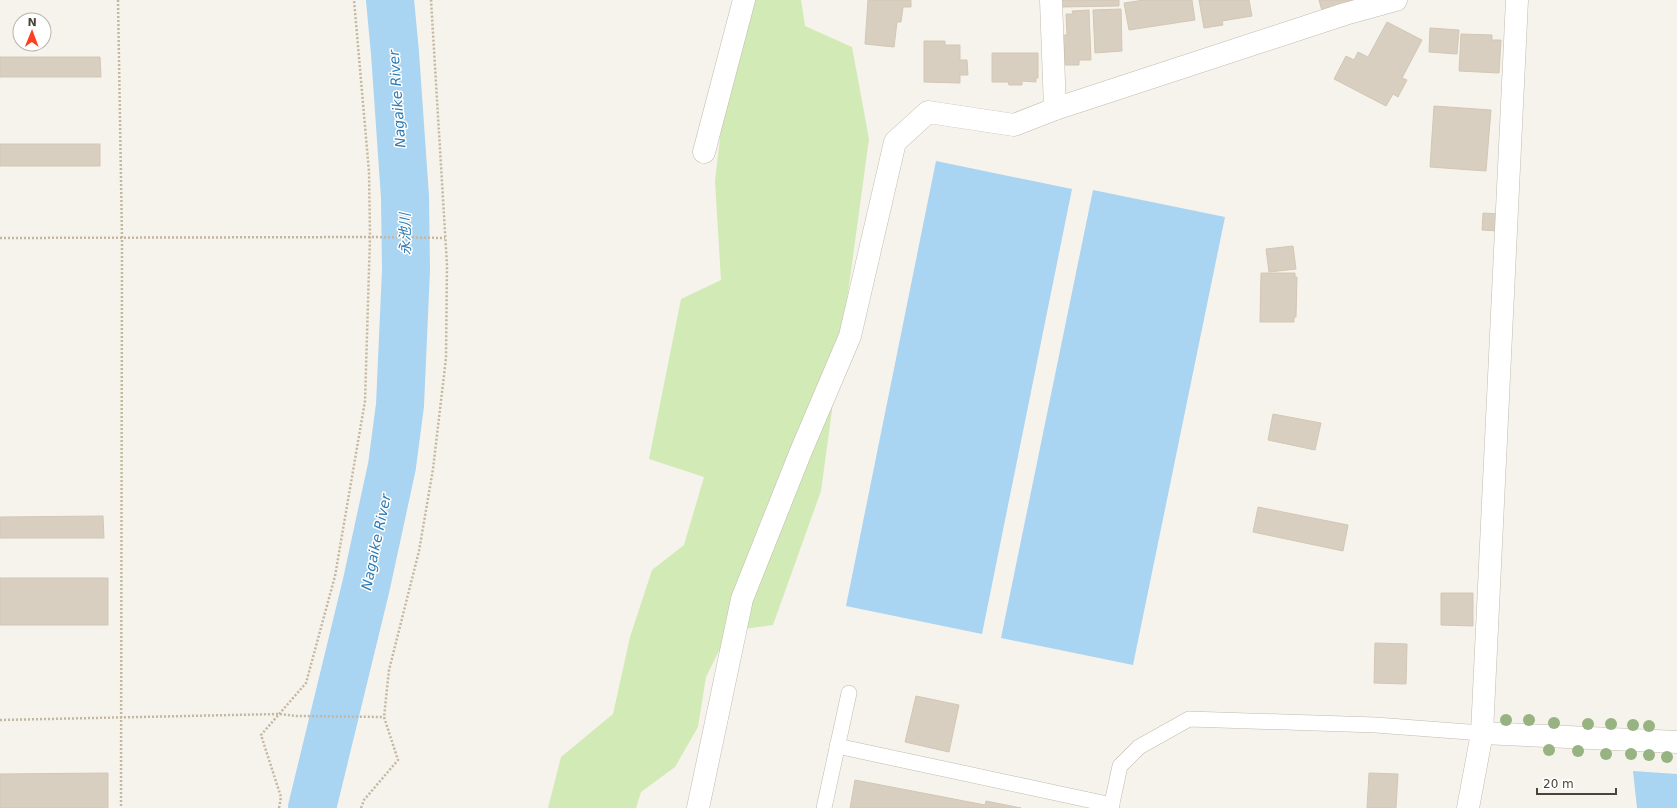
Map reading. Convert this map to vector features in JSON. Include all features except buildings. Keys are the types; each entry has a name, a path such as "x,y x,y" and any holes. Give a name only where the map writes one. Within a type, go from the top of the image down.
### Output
{"street":[{"path":"704,152 744,0"},
{"path":"1052,0 1055,109"},
{"path":"698,808 742,599 800,451 850,336 895,142 928,112 1014,125 1055,109 1345,14 1396,0"},
{"path":"1468,808 1482,733 1517,0"},
{"path":"1482,733 1677,742"}],"lane":[{"path":"824,808 849,693"},
{"path":"837,746 1111,807 1120,766 1139,747 1189,719 1376,725 1482,733"}],"path":[{"path":"118,0 122,238 121,808"},
{"path":"278,808 281,797 261,735 306,683 335,576 365,401 370,237 369,172 354,0"},
{"path":"361,808 364,800 398,760 384,717 389,670 419,551 433,469 446,358 447,265 431,0"},
{"path":"0,238 445,238"},
{"path":"0,720 279,714 297,716 384,717"}],"green space":[{"path":"736,0 801,0 805,26 852,47 869,139 821,491 773,625 729,631 706,677 698,727 675,767 641,792 636,808 548,808 561,757 613,714 630,637 652,570 684,545 704,477 649,459 681,299 721,280 715,181"}],"water":[{"path":"936,161 1072,189 982,634 846,606"},
{"path":"1093,190 1225,217 1133,665 1001,638"},
{"path":"1633,771 1677,774 1677,808 1637,808"}],"waterway":[{"name":"Nagaike River","path":"312,808 366,586 392,466 400,405 406,270 405,197 390,0"}],"water label":[{"name":"永池川","path":"405,234"}]}
